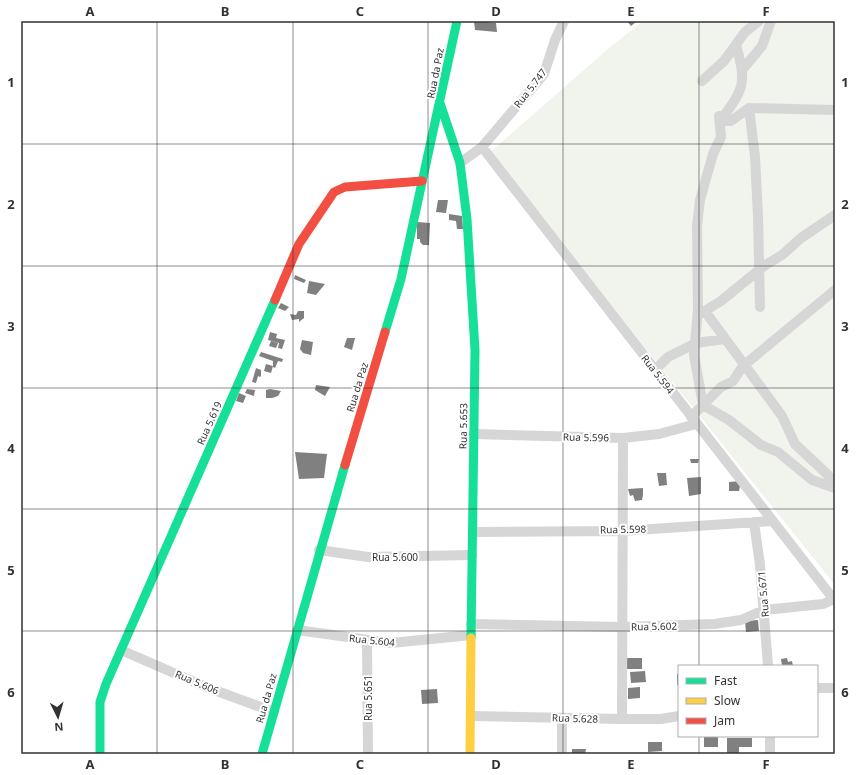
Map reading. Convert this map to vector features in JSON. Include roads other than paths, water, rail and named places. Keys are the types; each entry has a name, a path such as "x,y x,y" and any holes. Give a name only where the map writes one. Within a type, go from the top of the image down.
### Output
{"street":[{"name":"Rua da Paz","path":"262,754 319,550 401,279 457,21"},
{"name":"Rua 5.747","path":"460,163 482,147 544,74 555,40 564,21"},
{"path":"702,80 724,61 745,32 759,21"},
{"path":"742,70 762,46 771,21"},
{"path":"736,45 742,70 743,85 735,101 720,118 721,137 713,154 700,200 700,310 694,355 703,405 729,420 761,445 778,452 812,480 835,488"},
{"name":"Rua 5.653","path":"440,103 460,163 467,219 475,350 470,754"},
{"path":"720,118 731,121 749,108 835,110"},
{"path":"749,108 755,157 760,270 760,307"},
{"name":"Rua 5.594","path":"482,147 834,600"},
{"name":"Rua 5.619","path":"100,754 100,702 106,684 300,244 334,192 355,186 422,181"},
{"path":"700,310 721,301 760,270 782,255 801,238 835,215"},
{"path":"694,421 703,405 721,387 733,381 743,366 835,290"},
{"path":"700,310 707,314 743,366 782,416 795,444 828,475 835,485"},
{"path":"655,370 668,357 696,343 724,339"},
{"name":"Rua 5.596","path":"474,434 623,438 659,434 694,421"},
{"path":"622,720 623,438"},
{"name":"Rua 5.598","path":"473,532 622,531 772,521"},
{"name":"Rua 5.671","path":"754,522 764,610 768,665"},
{"name":"Rua 5.600","path":"319,550 368,557 472,555"},
{"name":"Rua 5.602","path":"471,624 622,627 714,624 741,620 764,610 823,604 834,600"},
{"name":"Rua 5.604","path":"297,630 391,644 471,635"},
{"name":"Rua 5.651","path":"367,641 368,754"},
{"name":"Rua 5.606","path":"121,650 206,687 274,712"},
{"path":"818,688 835,688"},
{"name":"Rua 5.628","path":"471,716 622,720 661,719 678,716"},
{"path":"562,718 562,754"},
{"path":"770,737 770,754"}]}
